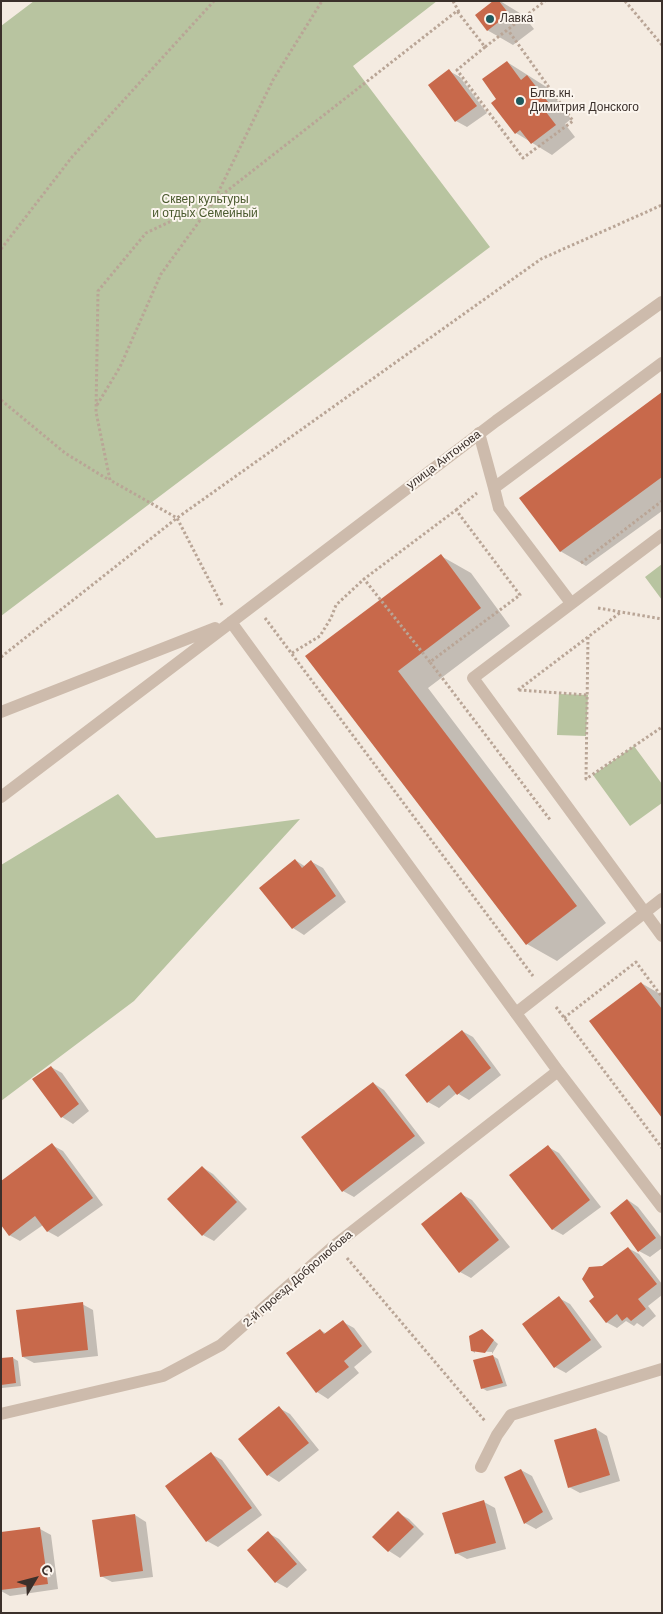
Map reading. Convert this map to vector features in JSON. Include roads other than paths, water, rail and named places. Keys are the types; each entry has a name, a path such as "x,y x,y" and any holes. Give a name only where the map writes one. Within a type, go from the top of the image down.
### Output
{"street":[{"name":"улица Антонова","path":"1,797 479,433 662,302"},
{"path":"494,488 662,364"},
{"path":"479,433 499,508 571,603"},
{"path":"662,535 473,678 662,936"},
{"path":"1,712 231,622 558,1071 662,1207"},
{"path":"516,1013 662,899"},
{"name":"2-й проезд Добролюбова","path":"1,1414 163,1376 221,1346 335,1244 558,1071"},
{"path":"481,1467 497,1435 511,1415 662,1369"}],"place":[{"name":"Лавка","path":"490,19"},
{"name":"Блгв.кн. Димитрия Донского","path":"520,101"}],"park label":[{"name":"Сквер культуры и отдых Семейный","path":"205,207"}]}
